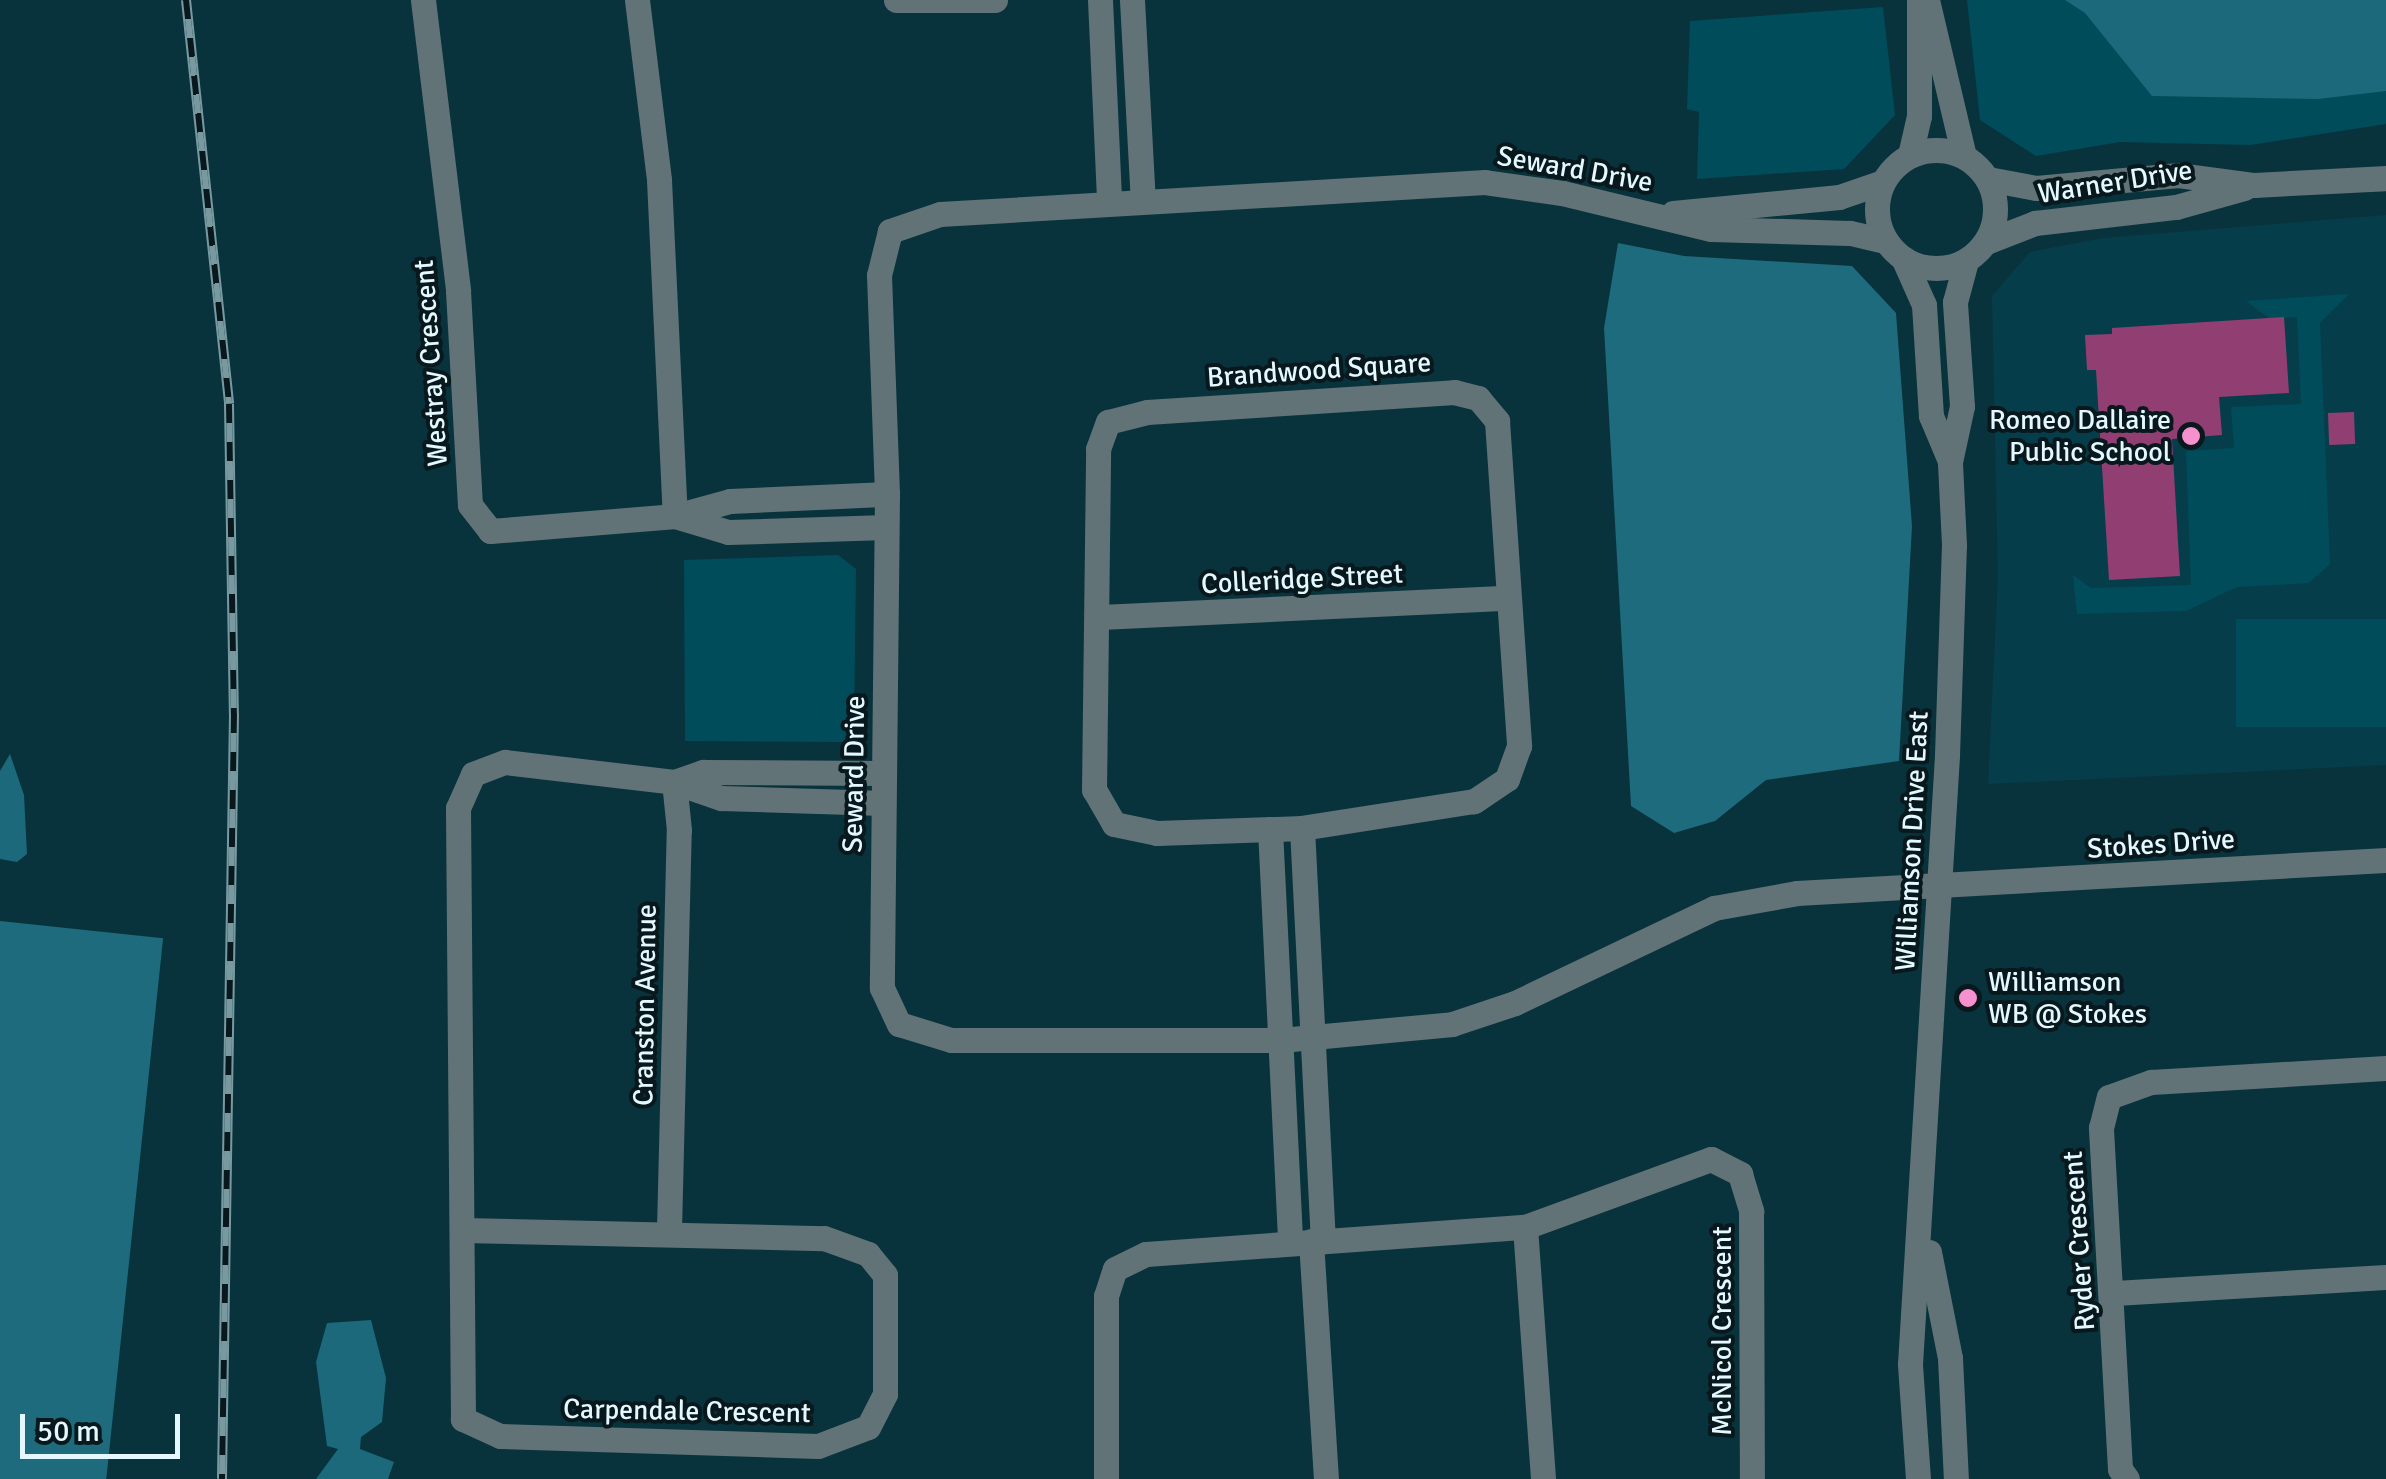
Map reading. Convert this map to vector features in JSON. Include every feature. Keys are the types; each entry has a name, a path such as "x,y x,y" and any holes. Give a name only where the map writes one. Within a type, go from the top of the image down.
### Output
{"street":[{"name":"Westray Crescent","path":"423,0 458,291 470,505 490,531 675,516 730,500 886,494"},
{"path":"637,0 658,180 675,516"},
{"path":"896,0 995,0"},
{"path":"1100,0 1109,202"},
{"path":"1132,0 1143,200"},
{"path":"1910,155 1919,116 1919,0"},
{"path":"1927,0 1964,156"},
{"path":"1938,149 1964,156 1988,179 1996,210 1986,242 1966,261 1935,269 1904,260 1885,241 1876,212 1882,182 1910,155 1938,149"},
{"name":"Warner Drive","path":"1988,179 2036,188 2178,175 2254,185 2386,178"},
{"name":"Seward Drive","path":"1885,241 1849,233 1711,229 1664,214 1484,182 940,214 890,231 879,275 886,494 882,988 899,1024 951,1040 1281,1040 1452,1024 1514,1003 1714,908 1797,893 1940,886"},
{"name":"Seward Drive","path":"1664,214 1839,197 1882,182"},
{"name":"Warner Drive","path":"1986,242 2035,223 2176,207 2254,185"},
{"name":"Williamson Drive East","path":"1904,260 1924,305 1931,416 1950,462"},
{"name":"Williamson Drive East","path":"1918,1479 1910,1364 1922,1222 1940,886 1954,544 1950,462 1962,406 1955,302 1966,261"},
{"name":"Brandwood Square","path":"1454,392 1478,398 1497,421 1507,598 1519,746 1508,779 1474,801 1302,828 1158,833 1114,824 1094,790 1100,617 1098,449 1108,422 1147,412 1454,392"},
{"name":"Westray Crescent","path":"675,516 728,532 886,527"},
{"name":"Colleridge Street","path":"1100,617 1507,598"},
{"name":"Carpendale Crescent","path":"462,1230 669,1230 824,1238 868,1254 885,1276 884,1394 868,1427 818,1446 500,1436 463,1419 458,808 473,774 505,762 674,782 721,798 883,803"},
{"name":"Carpendale Crescent","path":"674,782 703,772 883,773"},
{"name":"Cranston Avenue","path":"669,1230 679,830 674,782"},
{"path":"1302,828 1312,1036 1308,1242"},
{"path":"1270,830 1281,1040 1308,1242 1326,1479"},
{"name":"Stokes Drive","path":"1940,886 2386,860"},
{"name":"Ryder Crescent","path":"2127,1479 2120,1469 2115,1293 2101,1128 2109,1097 2151,1082 2386,1068"},
{"name":"McNicol Crescent","path":"1106,1479 1106,1296 1115,1268 1146,1254 1525,1227 1712,1159 1740,1174 1751,1211 1752,1479"},
{"name":"Williamson Drive East","path":"1922,1222 1950,1358 1956,1479"},
{"path":"1525,1227 1543,1479"},
{"path":"2115,1293 2386,1277"}],"shaded area":[{"path":"1967,0 2386,0 2386,124 2250,145 2120,142 2036,156 1980,120"},
{"path":"2065,0 2386,0 2386,91 2318,99 2152,96 2085,13"},
{"path":"1883,7 1895,115 1844,169 1697,179 1699,112 1687,109 1690,21"},
{"name":"Romeo Dallaire Public School","path":"2386,215 2386,765 1988,784 1998,577 1992,296 2030,252 2103,238"},
{"path":"1618,243 1684,256 1852,266 1896,313 1912,526 1899,761 1766,780 1715,821 1674,833 1631,806 1604,328"},
{"path":"2349,294 2320,323 2330,564 2309,583 2237,587 2186,611 2077,614 2073,575 2091,588 2191,585 2186,451 2234,448 2231,407 2301,404 2297,317 2269,318 2246,301"},
{"path":"838,555 856,569 854,726 844,742 685,741 684,560"},
{"path":"2236,619 2386,619 2386,727 2236,727"},
{"path":"10,754 24,795 27,854 17,862 0,859 0,771"},
{"path":"0,921 163,938 106,1479 0,1479"},
{"path":"371,1320 386,1378 382,1422 361,1437 360,1449 394,1462 388,1479 316,1479 338,1449 327,1446 316,1362 327,1323"}],"building":[{"path":"2284,317 2289,393 2219,397 2222,435 2172,439 2180,576 2109,580 2096,370 2087,370 2085,335 2112,334 2112,328"},
{"path":"2354,412 2355,444 2329,445 2328,413"}],"railway":[{"path":"186,0 229,404 234,714 222,1479"}],"place":[{"name":"Romeo Dallaire Public School","path":"2191,436"},
{"name":"Williamson WB @ Stokes","path":"1968,998"}]}
